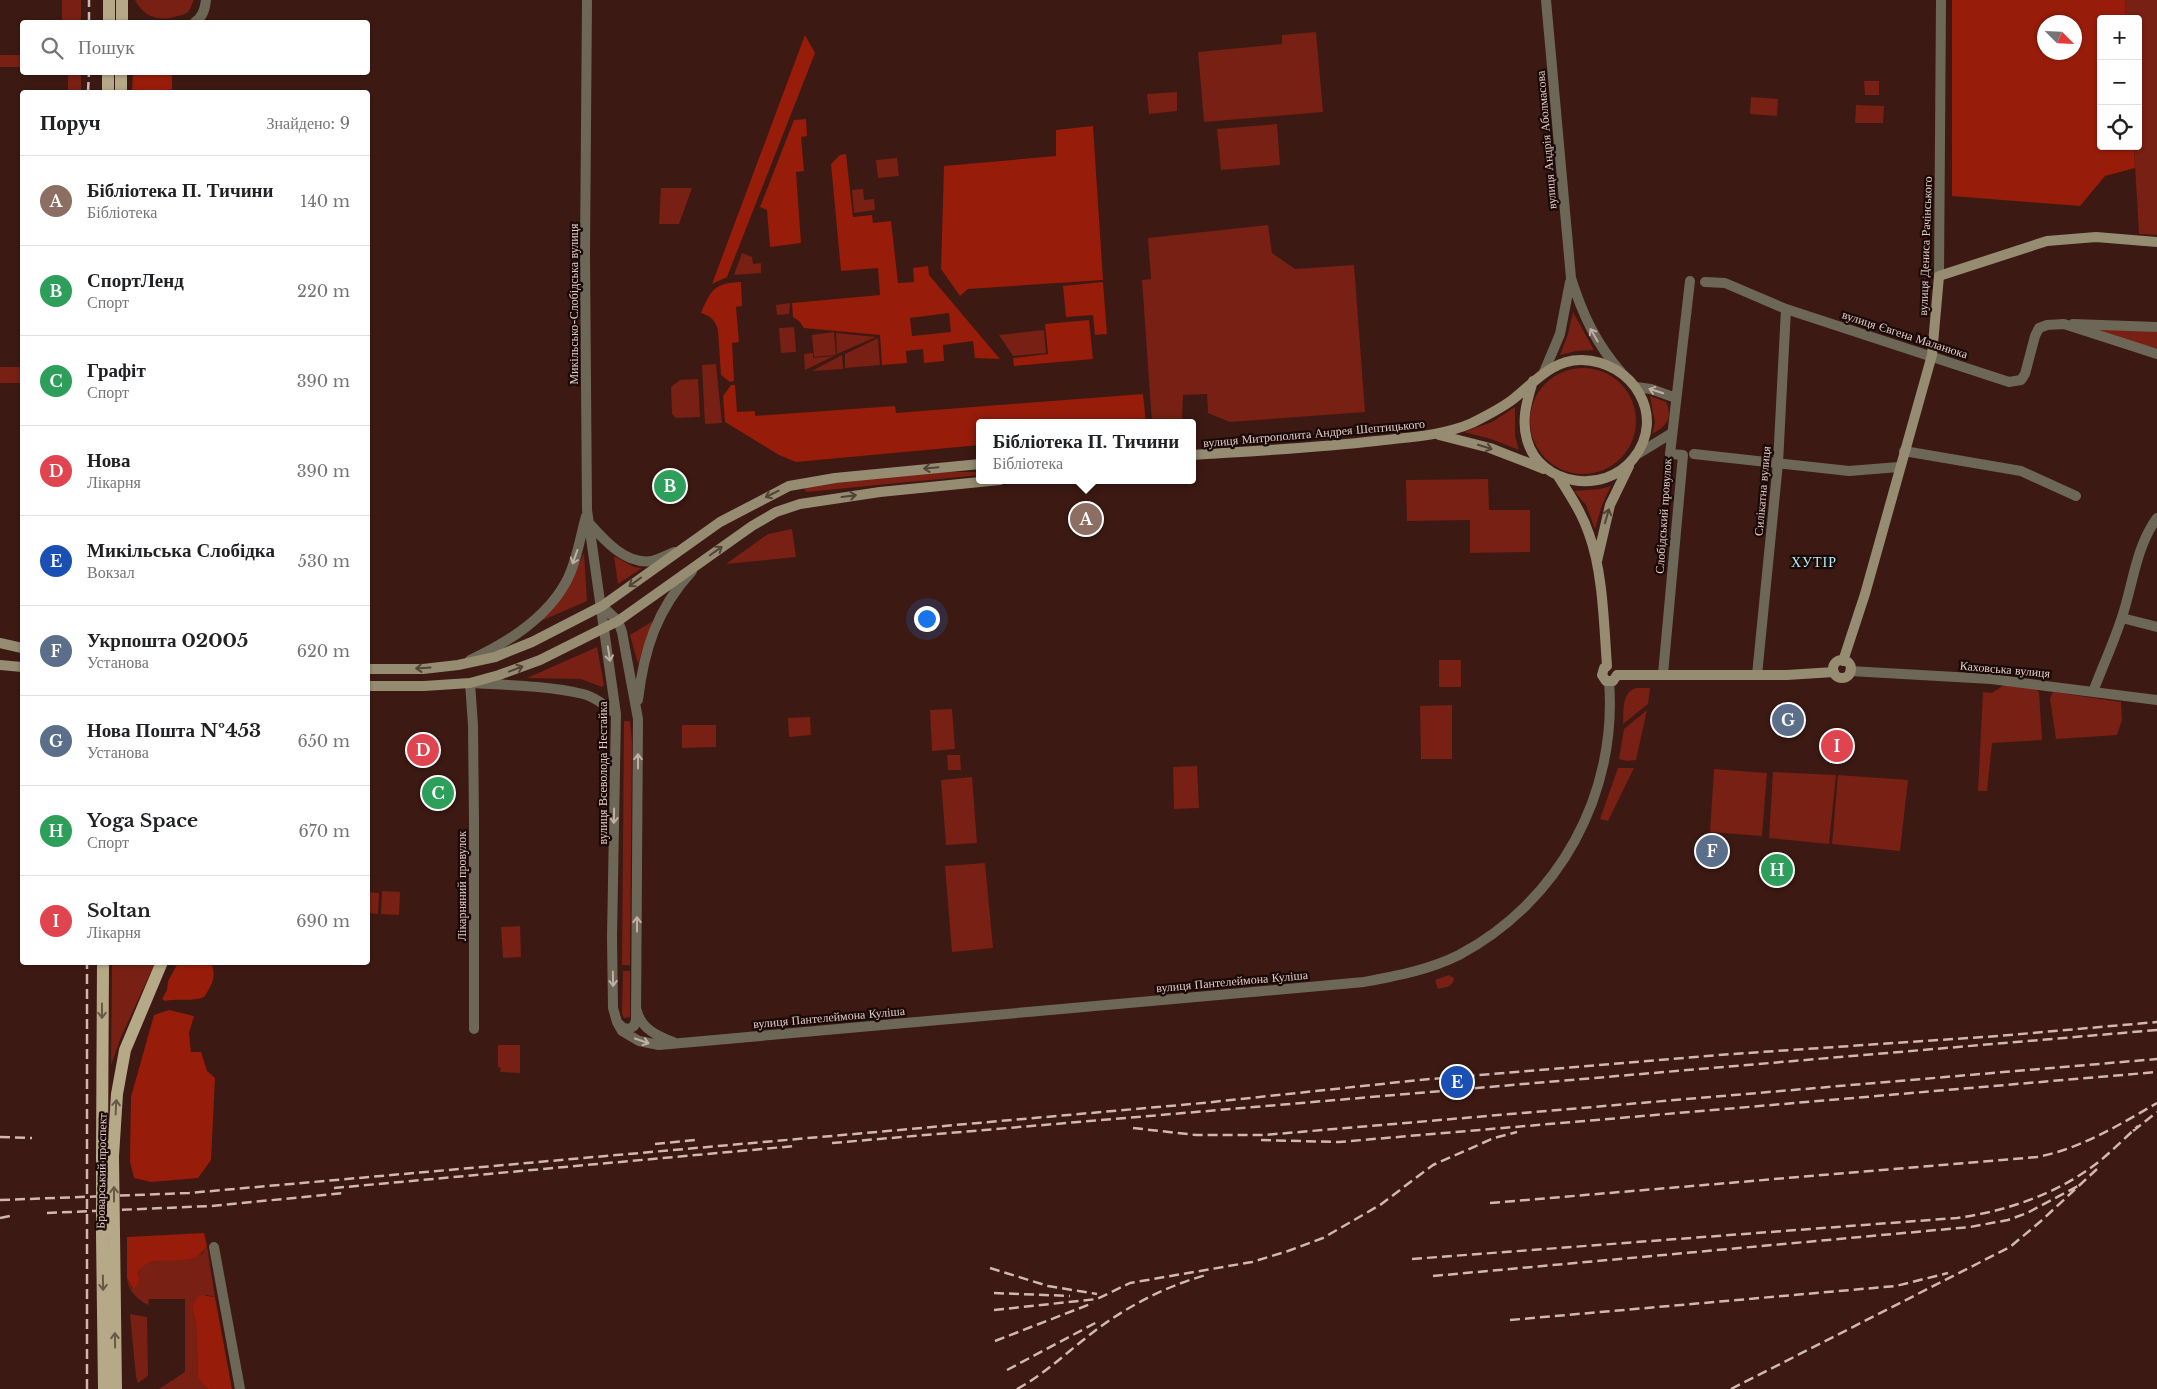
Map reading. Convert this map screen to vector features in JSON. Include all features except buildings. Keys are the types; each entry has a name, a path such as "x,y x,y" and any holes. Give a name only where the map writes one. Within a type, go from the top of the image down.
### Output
{"main road":[{"path":"109,0 109,20"},
{"path":"122,0 123,20"},
{"path":"108,75 108,90"},
{"path":"121,90 122,75"},
{"path":"1939,276 2047,241 2096,237 2157,242"},
{"name":"вулиця Дениса Рачінського","path":"1843,660 1865,594 1899,467 1932,355 1939,276"},
{"path":"1597,564 1610,505 1643,442 1646,427 1646,411 1636,387 1623,374 1596,362 1580,360 1564,363 1544,372 1533,381 1526,402 1523,420 1527,441 1535,457 1546,470 1558,476 1582,482 1605,478 1619,471 1633,458"},
{"name":"вулиця Митрополита Андрея Шептицького","path":"1196,456 1349,444 1438,434 1471,423 1492,412 1511,401 1533,381"},
{"name":"вулиця Митрополита Андрея Шептицького","path":"1438,434 1490,448 1546,470"},
{"path":"370,668 423,669 458,665 495,657 532,642 602,606 720,522 789,486 834,478 976,464"},
{"path":"1558,476 1584,522 1597,564 1607,666 1614,668 1613,678 1662,674 1757,675 1834,672"},
{"path":"370,686 424,686 470,683 540,660 618,621 752,526 776,512 806,502 976,483"},
{"path":"0,643 20,648"},
{"path":"1843,660 1849,664 1850,671 1842,678 1836,676 1834,672 1835,663 1843,660"},
{"path":"0,665 20,667"},
{"name":"Броварський проспект","path":"103,965 108,1156 104,1389"},
{"name":"Броварський проспект","path":"108,1156 125,1050 161,965"},
{"name":"Броварський проспект","path":"108,1234 116,1389"}],"street":[{"path":"198,20 205,8 206,0"},
{"name":"Микільсько-Слобідська вулиця","path":"587,0 585,253 587,510 602,606"},
{"name":"вулиця Андрія Аболмасова","path":"1546,0 1571,278 1583,313 1594,335 1609,359 1623,374"},
{"name":"вулиця Дениса Рачінського","path":"1939,276 1941,0"},
{"name":"вулиця Андрія Аболмасова","path":"1544,372 1560,334 1571,278"},
{"name":"Слобідський провулок","path":"1662,674 1683,455 1670,454 1690,281"},
{"name":"вулиця Євгена Маланюка","path":"1705,282 1725,283 1786,308 2009,382 2021,380 2026,374 2035,336 2039,328 2047,325 2157,327"},
{"name":"Силікатна вулиця","path":"1757,675 1778,463 1786,308"},
{"name":"вулиця Євгена Маланюка","path":"2064,324 2157,354"},
{"path":"1636,387 1651,389 1676,398"},
{"path":"1633,458 1672,434"},
{"path":"1904,451 2021,471 2076,496"},
{"path":"1694,454 1849,471 1899,467"},
{"path":"458,665 493,650 531,623 549,606 566,581 577,552 587,510"},
{"path":"2093,692 2122,618 2144,540 2157,518"},
{"path":"589,523 605,541 620,552 638,561 652,560 677,551"},
{"path":"616,1022 623,1028 629,1029 634,1026 636,1007 637,706 640,679 648,648 664,607 677,587 701,562"},
{"path":"602,606 618,621 622,632 637,706"},
{"name":"вулиця Всеволода Нестайка","path":"602,606 616,714 612,937 613,1008 616,1022"},
{"path":"2122,618 2157,627"},
{"name":"Каховська вулиця","path":"1850,671 1991,679 2043,684 2157,700"},
{"name":"вулиця Пантелеймона Куліша","path":"616,1022 622,1031 638,1041 659,1045 1364,982 1409,973 1440,963 1467,949 1512,917 1556,873 1569,852 1595,797 1606,756 1610,732 1613,678"},
{"path":"470,683 584,694 600,702 616,714"},
{"name":"Лікарняний провулок","path":"470,683 474,830 474,1029"},
{"path":"636,1007 638,1016 649,1030 674,1043"},
{"path":"214,1246 240,1389"}],"shaded area":[{"path":"62,0 81,0 81,20 62,20"},
{"path":"135,0 194,0 187,13 165,19 148,15"},
{"path":"1952,0 2125,0 2126,15 2097,15 2097,150 2134,150 2135,168 2105,176 2080,206 1952,196"},
{"path":"2125,0 2157,0 2157,235 2139,234 2134,150 2142,150 2142,15 2126,15"},
{"path":"1316,32 1323,112 1204,122 1198,52 1282,44 1282,35"},
{"path":"805,35 815,53 727,277 712,284"},
{"path":"0,55 20,55 20,67 0,67"},
{"path":"68,75 81,75 81,90 68,90"},
{"path":"133,75 172,75 172,90 132,90"},
{"path":"1864,81 1879,81 1879,95 1865,95"},
{"path":"1177,92 1177,111 1149,114 1147,94"},
{"path":"1751,97 1778,99 1777,116 1750,114"},
{"path":"1856,105 1884,106 1883,123 1855,123"},
{"path":"806,119 807,136 801,137 804,171 796,172 801,243 770,247 767,210 760,207 794,120"},
{"path":"1277,124 1280,165 1221,170 1217,129"},
{"path":"1093,126 1103,280 968,289 960,296 941,269 944,166 1056,156 1056,130"},
{"path":"846,154 853,217 872,215 873,223 891,221 898,283 914,282 913,268 928,266 929,275 1000,359 975,358 973,341 943,345 944,361 924,363 923,349 906,351 907,363 882,365 880,335 804,328 793,317 792,303 880,295 878,268 841,271 831,164 840,155","holes":["949,313 951,332 912,336 910,318"]},
{"path":"897,158 899,176 878,178 876,160"},
{"path":"661,188 692,188 679,224 659,224"},
{"path":"863,189 864,200 874,199 875,210 854,213 852,190"},
{"path":"1268,225 1272,253 1295,269 1354,265 1365,412 1230,422 1208,413 1207,394 1183,395 1182,419 1152,419 1142,280 1151,279 1148,238"},
{"path":"742,253 752,257 753,264 761,263 761,273 734,275"},
{"path":"741,282 742,306 736,307 739,342 732,343 734,381 730,382 721,375 717,327 712,319 701,313 715,289 725,284"},
{"path":"1103,282 1107,334 1095,335 1093,315 1066,317 1063,286"},
{"path":"790,303 789,314 777,315 776,305"},
{"path":"1573,312 1594,350 1576,351 1560,355 1568,334"},
{"path":"1089,320 1093,359 1014,366 1013,358 1048,354 1045,324"},
{"path":"794,327 796,352 781,353 779,328"},
{"path":"2084,327 2157,331 2157,349"},
{"path":"1044,330 1046,353 1013,356 999,335"},
{"path":"834,332 836,355 814,357 812,335"},
{"path":"836,333 876,337 837,354"},
{"path":"878,338 880,365 845,368 845,354"},
{"path":"813,353 813,358 834,356 805,370 804,354"},
{"path":"842,355 843,369 812,371"},
{"path":"716,364 722,423 705,424 702,365"},
{"path":"0,367 20,367 20,383 0,383"},
{"path":"1583,368 1603,372 1620,384 1632,401 1636,421 1632,441 1620,458 1603,470 1583,474 1563,470 1546,458 1534,441 1530,421 1534,401 1546,384 1563,372"},
{"path":"698,379 700,417 676,418 672,414 671,387 680,380"},
{"path":"731,385 735,385 737,412 755,411 755,416 895,406 896,413 1143,394 1146,419 976,419 976,445 796,462 779,455 725,422 723,396"},
{"path":"1650,396 1666,402 1669,413 1665,425 1652,434 1655,423"},
{"path":"1515,407 1515,436 1519,450 1491,439 1464,432 1492,422"},
{"path":"939,472 976,472 976,475 806,492 804,488 822,484"},
{"path":"1488,479 1489,510 1530,510 1530,552 1470,553 1470,520 1407,521 1406,480"},
{"path":"1611,486 1602,505 1595,529 1586,505 1574,491"},
{"path":"792,529 796,557 726,564 768,534"},
{"path":"584,553 587,601 534,624 570,584"},
{"path":"614,556 634,567 642,568 618,584"},
{"path":"653,621 638,664 630,635"},
{"path":"597,647 604,685 602,687 581,679 527,678"},
{"path":"1439,660 1461,660 1461,687 1439,687"},
{"path":"2004,685 2034,688 2039,692 2042,740 1992,743 1987,791 1978,791 1983,692 1992,693"},
{"path":"1650,688 1648,704 1623,724 1626,698 1631,690"},
{"path":"2053,692 2121,702 2122,720 2117,735 2056,739 2050,698"},
{"path":"1452,705 1452,759 1421,759 1420,706"},
{"path":"952,709 955,749 932,751 930,710"},
{"path":"1647,710 1636,760 1627,761 1619,759 1624,729"},
{"path":"810,717 811,735 789,737 788,718"},
{"path":"624,721 630,721 632,741 630,965 622,965"},
{"path":"682,725 716,725 716,747 682,748"},
{"path":"947,755 960,755 961,770 948,770"},
{"path":"1197,766 1199,808 1174,809 1173,767"},
{"path":"1618,768 1634,768 1608,821 1600,819"},
{"path":"1714,769 1767,773 1762,836 1710,832"},
{"path":"1773,772 1836,775 1829,844 1769,838"},
{"path":"1838,775 1908,780 1900,851 1832,844"},
{"path":"972,777 977,843 946,845 941,780"},
{"path":"985,863 993,948 952,952 945,866"},
{"path":"382,891 400,892 399,915 381,914"},
{"path":"370,892 379,893 378,914 370,913"},
{"path":"520,926 521,957 503,958 501,927"},
{"path":"112,965 154,965 121,1037 111,1065"},
{"path":"177,965 212,965 214,972 213,980 204,997 195,999 165,1001 162,999 167,990 168,981"},
{"path":"623,971 630,971 630,1017 624,1018 622,1014"},
{"path":"1449,975 1454,978 1454,981 1449,986 1438,989 1435,980"},
{"path":"169,1010 194,1016 189,1033 191,1052 201,1052 207,1071 215,1078 211,1160 198,1178 151,1182 134,1178 130,1162 131,1097 154,1015"},
{"path":"498,1045 520,1045 520,1073 500,1072 501,1068 498,1067"},
{"path":"204,1233 207,1246 200,1254 183,1260 155,1262 146,1265 138,1271 140,1280 133,1289 127,1278 127,1237"},
{"path":"207,1246 215,1297 207,1295 192,1306 196,1325 198,1376 203,1385 209,1389 159,1389 185,1372 185,1299 149,1299 148,1305 134,1294 129,1287 127,1278 132,1289 140,1280 138,1271 144,1265 162,1260 202,1254"},
{"path":"199,1295 215,1297 232,1389 209,1389 203,1385 198,1377 196,1325 192,1306"},
{"path":"130,1314 147,1317 148,1376 138,1383 136,1377"}],"railway":[{"path":"89,0 89,20"},
{"path":"88,90 89,75"},
{"path":"87,965 87,1389"},
{"path":"0,1200 189,1193 1203,1103 1419,1080 2157,1022"},
{"path":"832,1143 2157,1030"},
{"path":"1133,1128 1196,1135 1264,1135 2157,1059"},
{"path":"1261,1140 1339,1142 2157,1072"},
{"path":"1490,1203 2037,1157 2084,1142 2114,1128 2157,1103"},
{"path":"2133,1131 2157,1112"},
{"path":"1412,1259 1957,1218 1976,1215 2033,1199 2068,1182 2101,1160 2138,1126"},
{"path":"994,1310 1097,1299 1130,1283 1252,1262 1288,1251 1323,1238 1380,1205 1433,1165 1494,1138 1517,1132"},
{"path":"0,1137 32,1138"},
{"path":"655,1144 696,1140"},
{"path":"334,1188 795,1146"},
{"path":"1731,1389 2010,1247 2097,1169"},
{"path":"1433,1276 1970,1227 2008,1220 2027,1213 2080,1185"},
{"path":"47,1213 211,1206 345,1193"},
{"path":"0,1218 10,1216"},
{"path":"990,1268 1048,1286 1097,1294"},
{"path":"1510,1320 1896,1286 1948,1273"},
{"path":"1017,1389 1045,1371 1114,1317 1174,1286 1206,1275"},
{"path":"994,1293 1070,1296"},
{"path":"995,1341 1093,1303"},
{"path":"1007,1370 1099,1321"}],"place":[{"name":"СпортЛенд","path":"670,486"},
{"name":"Бібліотека П. Тичини","path":"1086,519"},
{"name":"Нова Пошта №453","path":"1788,720"},
{"name":"Soltan","path":"1837,746"},
{"name":"Нова","path":"423,750"},
{"name":"Графіт","path":"438,793"},
{"name":"Укрпошта 02005","path":"1712,851"},
{"name":"Yoga Space","path":"1777,870"},
{"name":"Микільська Слобідка","path":"1457,1082"}],"district":[{"name":"ХУТІР","path":"1814,562"}]}
